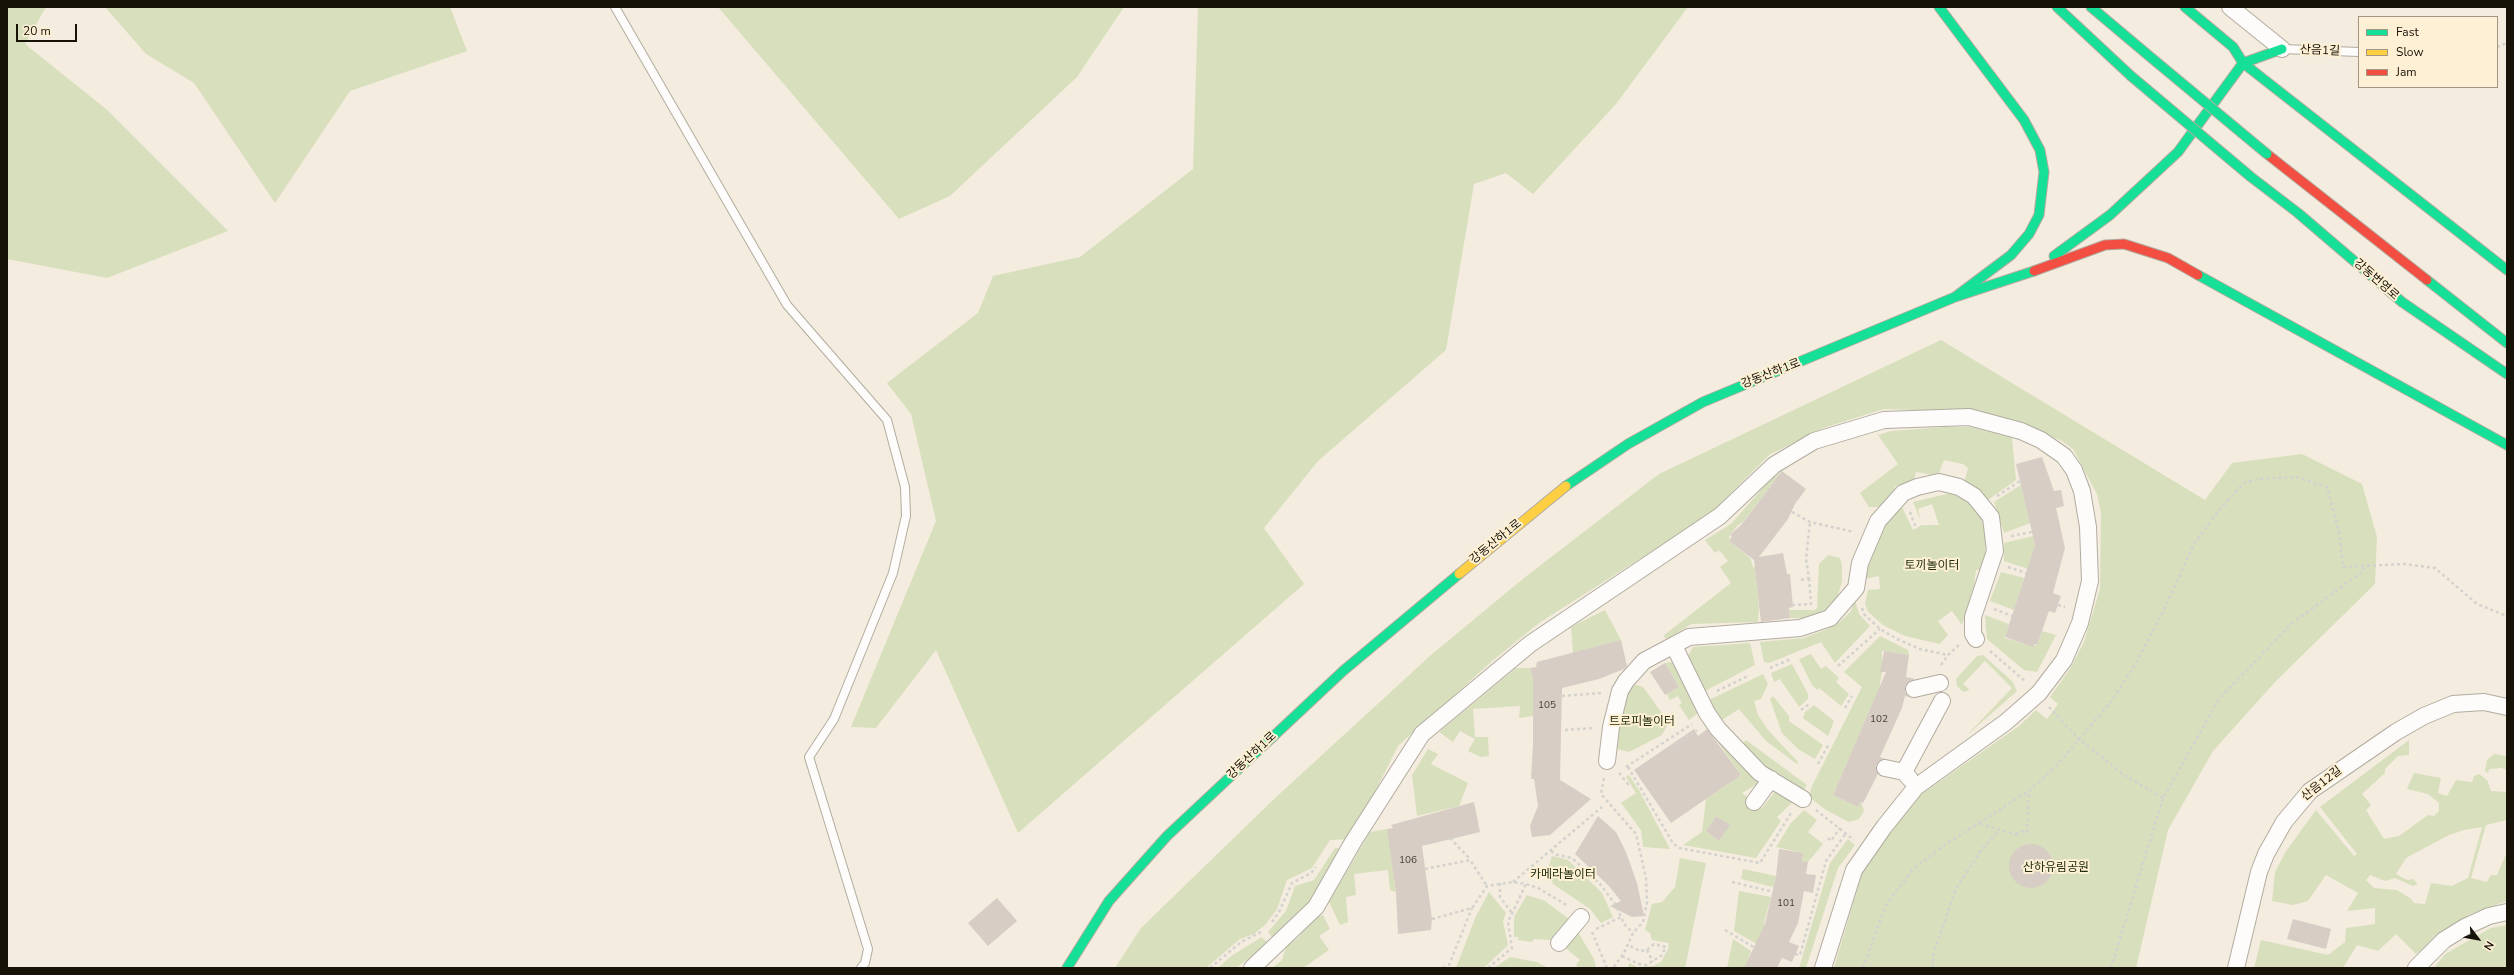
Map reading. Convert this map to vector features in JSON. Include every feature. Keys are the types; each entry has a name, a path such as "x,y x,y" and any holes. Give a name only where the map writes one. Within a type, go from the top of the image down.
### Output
{"main road":[{"path":"1939,7 2024,120 2040,150 2044,172 2043,192 2039,215 2030,234 2011,255 1955,297"},
{"name":"강동번영로","path":"2057,7 2131,76 2251,177 2298,213 2402,302 2507,374"},
{"path":"2091,7 2267,154 2507,343"},
{"path":"2185,7 2233,47 2243,63 2507,270"},
{"path":"2034,271 2110,215 2178,152 2243,63 2282,49"},
{"name":"강동산하1로","path":"1067,968 1109,901 1167,836 1343,671 1558,491 1628,444 1703,402 1759,377 1825,353 1955,297 2105,246 2124,244 2162,256 2507,445"}],"street":[{"path":"2230,7 2282,49"},
{"path":"1252,968 1316,907 1357,836 1422,734 1530,644 1720,516 1774,465 1814,441 1884,420 1969,417 2021,431 2041,440 2064,456 2074,470 2082,491 2088,527 2090,581 2080,623 2064,660 2052,679 2039,693 2006,722 1916,787 1867,850 1854,870 1823,968"},
{"path":"1607,761 1611,726 1620,691 1626,681 1644,661 1689,637 1800,628 1819,623 1830,618 1856,588 1860,563 1878,521 1888,507 1903,493 1917,488 1939,482 1959,487 1984,506 1991,517 1995,551 1973,617 1974,634 1976,639"},
{"path":"1674,646 1705,720 1717,728 1760,773 1803,799"},
{"path":"1914,689 1940,683"},
{"path":"1904,772 1942,701"},
{"name":"산음12길","path":"2236,968 2259,872 2266,854 2284,822 2305,796 2344,767 2424,716 2453,704 2468,702 2484,702 2507,707"},
{"path":"1885,768 1904,772 1916,787"},
{"path":"1754,802 1771,779"},
{"path":"2416,968 2444,940 2465,927 2489,916 2507,912"},
{"path":"1559,943 1581,917"}],"lane":[{"path":"616,7 788,305 825,352 887,420 905,487 906,516 893,573 834,719 809,757 868,949 865,963 861,968"},
{"name":"산음1길","path":"2282,49 2358,52"}],"path":[{"path":"2498,46 2507,42"},
{"path":"1863,968 1886,905 1900,884 1919,864 1943,846 1980,824 2029,791 2057,766 2110,703 2132,670 2164,610 2194,544 2219,510 2244,483 2259,480 2296,477 2327,487 2339,532 2342,568 2363,565 2404,564 2435,568 2477,604 2507,616"},
{"path":"1984,506 2020,481"},
{"path":"1792,512 1810,522 1872,536"},
{"path":"1792,605 1811,604 1806,559 1810,522"},
{"path":"2111,968 2163,798 2218,700 2290,625 2363,571 2363,565"},
{"path":"1801,580 1809,578"},
{"path":"1856,588 1864,614 1880,629 1920,648 1948,655"},
{"path":"1838,666 1880,629"},
{"path":"1940,683 1939,668 1948,655 1962,642 1976,639 2029,684"},
{"path":"1770,668 1791,659"},
{"path":"1718,691 1748,676"},
{"path":"1562,696 1620,691"},
{"path":"1845,708 1852,696"},
{"path":"1801,710 1811,703"},
{"path":"2048,705 2079,739 2124,775 2163,798"},
{"path":"1671,748 1705,720"},
{"path":"1628,767 1705,720"},
{"path":"1565,730 1611,726"},
{"path":"1818,764 1829,744"},
{"path":"1613,968 1622,956 1633,933 1643,922 1647,902 1646,878 1636,834 1601,794 1607,761 1628,767 1673,843 1679,848 1760,863 1785,820 1803,799 1867,850"},
{"path":"1980,824 2017,835 2027,832 2029,791"},
{"path":"1513,882 1602,807"},
{"path":"1828,838 1831,841 1840,828"},
{"path":"1932,968 1934,952 1956,889 1980,852 1999,830"},
{"path":"1795,954 1800,955 1826,861 1846,833"},
{"path":"1450,838 1470,860 1487,886"},
{"path":"1551,851 1557,855 1572,858 1600,884 1616,905 1624,924 1633,933"},
{"path":"1425,869 1470,860"},
{"path":"1269,926 1279,912 1292,883 1311,873 1321,861"},
{"path":"1442,968 1449,965 1472,908 1487,886 1513,882 1526,884 1508,922 1512,948 1488,968"},
{"path":"1732,882 1774,892"},
{"path":"1500,884 1500,897 1512,913"},
{"path":"1814,884 1819,885"},
{"path":"1647,902 1652,904"},
{"path":"1432,919 1472,908"},
{"path":"1591,930 1621,917"},
{"path":"1210,968 1241,942 1256,936 1266,928"},
{"path":"1725,930 1755,948"},
{"path":"1622,956 1643,965 1653,962 1661,956 1666,947 1654,944 1647,950 1638,950 1628,945"},
{"path":"1647,950 1653,962"}],"green space":[{"path":"7,7 46,7 25,44 106,109 228,231 107,278 7,259"},
{"path":"105,7 450,7 467,51 350,91 275,203 194,83 146,54"},
{"path":"718,7 1124,7 1077,77 950,196 899,219"},
{"path":"1198,7 1688,7 1616,104 1533,194 1506,173 1474,184 1446,350 1318,461 1264,528 1304,584 1018,833 936,650 876,728 851,727 936,521 911,414 887,383 978,313 993,276 1080,257 1193,169"},
{"name":"산하유림공원","path":"1941,340 2205,500 2232,463 2302,454 2362,484 2377,537 2375,584 2276,681 2213,751 2168,830 2136,968 1834,968 1862,873 1874,854 1919,796 2019,726 2036,710 2047,719 2058,704 2050,697 2070,669 2084,642 2100,589 2101,513 2097,494 2073,449 2062,441 2013,421 1981,412 1884,409 1823,428 1769,455 1710,514 1539,623 1491,662 1398,746 1351,839 1330,840 1312,868 1287,880 1277,909 1266,924 1254,934 1240,939 1206,968 1115,968 1141,928 1274,799 1431,655 1524,578 1659,474"},
{"path":"1945,427 1970,427 2012,438 2016,480 1988,500 1978,490 1964,483 1968,468 1963,464 1944,460 1938,476 1916,472 1914,480 1910,484 1895,486 1893,498 1883,507 1869,507 1860,493 1898,464 1878,435 1891,431"},
{"path":"1782,471 1743,522 1738,525 1730,535 1729,541 1750,558 1753,567 1755,567 1759,608 1758,622 1691,624 1667,639 1663,636 1731,583 1720,567 1728,561 1719,550 1715,553 1705,540 1731,524 1768,482"},
{"path":"2021,485 2030,523 2004,533 1994,502"},
{"name":"토끼놀이터","path":"1951,493 1973,504 1980,515 1986,534 1985,560 1983,570 1976,570 1974,585 1962,625 1952,611 1938,621 1948,635 1940,644 1905,636 1883,625 1868,612 1865,603 1868,590 1880,589 1879,576 1864,579 1878,540 1889,520 1902,507 1913,530 1922,525 1939,525 1932,504 1918,509 1921,521 1913,502"},
{"path":"2033,536 2035,545 2028,569 2004,561 2004,543"},
{"path":"1828,555 1840,558 1842,565 1842,582 1836,601 1827,610 1810,618 1790,618 1789,610 1815,610 1817,608 1819,564"},
{"path":"2001,572 2024,578 2014,610 1990,601"},
{"path":"1855,600 1859,614 1870,626 1835,663 1821,642 1769,663 1764,662 1760,642 1803,638 1825,630 1841,621 1851,611"},
{"path":"1605,610 1621,640 1573,653 1571,627"},
{"path":"1985,615 2009,624 2005,638 2033,646 2037,645 2042,631 2056,635 2037,672 2024,670 1987,639"},
{"path":"1880,636 1908,650 1909,655 1882,651 1882,672 1879,689 1833,795 1858,807 1861,802 1864,811 1859,819 1849,822 1826,810 1809,797 1812,786 1862,687 1844,672"},
{"path":"1750,643 1755,665 1705,691 1688,656 1693,647"},
{"path":"1811,654 1821,669 1826,666 1839,678 1836,682 1849,694 1841,706 1819,688 1817,690 1812,685 1799,659"},
{"path":"1983,655 2012,681 2017,691 1966,736 2012,688 1985,661 1963,684 1970,690 1963,692 1957,686 1956,679 1977,656"},
{"path":"1673,662 1698,713 1689,720 1679,705 1682,703 1678,696 1670,700 1667,694 1679,687 1665,663"},
{"path":"1792,664 1808,694 1808,699 1799,707 1780,679 1774,682 1771,673"},
{"path":"1516,668 1530,668 1535,689 1533,716 1519,718 1520,706 1473,709 1475,737 1488,737 1489,756 1481,757 1468,751 1475,739 1460,731 1453,742 1439,732"},
{"path":"1763,674 1768,684 1761,699 1754,701 1758,715 1768,730 1798,762 1797,764 1766,741 1739,709 1722,720 1709,700"},
{"name":"트로피놀이터","path":"1630,683 1643,687 1667,720 1667,726 1662,735 1629,752 1617,749 1614,741"},
{"path":"1773,696 1789,716 1789,721 1823,745 1815,759 1798,749 1782,733 1770,699"},
{"path":"1814,705 1834,721 1828,736 1803,718 1805,712"},
{"path":"1715,738 1721,740 1737,762 1761,778 1757,784 1742,793 1762,808 1777,789 1794,801 1777,817 1781,821 1756,858 1683,845 1702,832 1706,799 1741,775","holes":["1716,816 1729,825 1719,841 1706,831"]},
{"path":"1746,740 1807,785 1802,793 1770,775 1741,745"},
{"path":"2409,740 2409,755 2398,756 2385,769 2385,773 2362,794 2371,805 2366,810 2384,839 2399,836 2428,815 2434,816 2439,811 2439,803 2428,794 2407,789 2414,773 2441,778 2438,793 2447,796 2456,780 2472,782 2474,776 2479,774 2487,780 2491,791 2507,792 2507,820 2486,825 2471,878 2487,882 2491,875 2497,875 2507,852 2507,901 2470,914 2416,954 2396,934 2378,951 2357,945 2343,968 2254,968 2261,940 2328,955 2345,942 2346,928 2375,924 2375,908 2347,911 2358,893 2326,875 2308,901 2293,905 2272,901 2275,872 2286,851 2316,810 2354,856 2357,854 2320,807","holes":["2482,827 2468,878 2452,886 2431,883 2425,904 2414,903 2410,898 2397,890 2374,888 2366,880 2370,875 2385,881 2395,878 2413,886 2418,884 2413,879 2407,880 2396,874 2406,858 2447,836 2464,830"]},
{"path":"1428,749 1438,754 1431,764 1468,783 1459,806 1417,816 1412,775"},
{"path":"2494,754 2507,756 2507,770 2501,768 2489,769 2488,773 2485,771 2487,760"},
{"path":"1629,775 1640,792 1670,849 1643,847 1641,830 1621,803 1636,793 1626,777"},
{"path":"1804,810 1817,820 1808,832 1823,844 1808,862 1802,861 1803,853 1776,847 1791,823"},
{"path":"1387,829 1393,852 1391,853 1396,892 1390,890 1388,870 1354,874 1356,895 1346,897 1348,922 1340,925 1329,902 1370,832"},
{"path":"1848,839 1855,845 1838,868 1806,968 1799,968 1830,863"},
{"path":"1335,848 1346,848 1313,906 1275,941 1268,932 1286,911 1295,886 1314,880"},
{"name":"카메라놀이터","path":"1552,856 1568,860 1602,893 1613,917 1601,923 1590,909 1553,884 1548,869"},
{"path":"1680,858 1706,863 1685,968 1628,968 1629,963 1637,967 1653,966 1661,962 1668,949 1669,943 1652,940 1650,933 1645,930 1652,904 1662,902 1675,887"},
{"path":"1743,869 1776,876 1773,887 1741,879"},
{"path":"1739,891 1771,897 1764,923 1765,927 1757,944 1734,931"},
{"path":"1489,892 1506,913 1503,921 1508,945 1484,968 1456,968 1476,916"},
{"path":"1527,895 1545,901 1569,919 1552,940 1534,939 1532,942 1518,940 1519,937 1514,937 1514,917"},
{"path":"1323,915 1330,929 1319,936 1329,950 1303,968 1272,968 1282,960 1286,947 1299,937 1311,919"},
{"path":"2507,925 2507,968 2434,968 2445,954 2491,928"},
{"path":"1576,929 1594,959 1596,968 1579,968 1576,965 1580,960 1563,946"},
{"path":"1262,937 1268,944 1236,968 1218,968 1231,956"},
{"path":"1733,939 1751,951 1746,966 1743,968 1727,968"},
{"path":"1510,957 1537,962 1548,968 1494,968"}],"building":[{"path":"2042,457 2054,491 2061,490 2064,506 2056,508 2065,548 2053,593 2061,596 2055,613 2049,611 2037,645 2034,644 2034,647 2005,637 2035,545 2016,464"},
{"path":"1782,471 1806,489 1795,504 1788,519 1759,557 1783,553 1787,574 1790,574 1793,607 1789,608 1790,618 1761,622 1754,560 1729,541 1732,536 1730,535 1742,524"},
{"path":"1621,640 1627,666 1624,669 1599,679 1562,688 1560,780 1591,799 1550,835 1532,837 1530,826 1538,806 1534,779 1531,779 1533,745 1533,680 1530,668 1536,667 1537,662"},
{"path":"1884,651 1909,655 1906,677 1915,679 1905,686 1905,692 1909,697 1905,696 1902,708 1880,757 1885,759 1878,762 1876,766 1878,774 1863,803 1861,802 1858,807 1833,795 1886,672 1880,672"},
{"path":"1665,663 1679,687 1665,695 1650,672"},
{"path":"1694,729 1698,736 1707,729 1741,775 1671,823 1634,770"},
{"path":"1474,802 1480,832 1422,846 1432,919 1431,930 1398,934 1396,892 1387,829 1393,828 1391,825"},
{"path":"1598,816 1616,832 1626,852 1637,883 1644,916 1632,917 1610,906 1621,901 1608,885 1575,854"},
{"path":"1716,816 1730,825 1719,841 1706,831"},
{"path":"2027,844 2035,844 2040,845 2047,850 2052,857 2052,875 2047,882 2040,887 2027,888 2019,885 2012,878 2009,870 2009,862 2012,854 2019,847"},
{"path":"1779,849 1803,853 1802,861 1808,862 1806,874 1816,875 1813,893 1804,891 1798,923 1789,942 1799,946 1792,962 1782,958 1777,968 1744,968 1765,924 1776,876"},
{"path":"997,898 1017,921 988,946 968,923"},
{"path":"2293,919 2331,929 2326,949 2287,939"}],"traffic: fast":[{"path":"1939,7 2024,120 2040,150 2044,172 2039,215 2029,234 2011,255 1955,297"},
{"path":"2057,7 2131,76"},
{"path":"2091,7 2148,55"},
{"path":"2185,7 2233,47 2243,63 2507,270"},
{"path":"2054,256 2110,215 2178,152 2243,63 2282,49"},
{"path":"2148,55 2267,154"},
{"path":"2131,76 2251,177"},
{"path":"2251,177 2298,213 2402,302 2507,374"},
{"path":"1566,486 1628,444 1703,402 1955,297 2034,271"},
{"path":"2198,275 2507,445"},
{"path":"2427,280 2507,343"},
{"path":"1067,968 1109,901 1167,836 1343,671 1459,574"}],"traffic: slow":[{"path":"1459,574 1566,486"}],"traffic: jam":[{"path":"2267,154 2427,280"},
{"path":"2034,271 2105,245 2124,244 2168,258 2198,275"}]}
